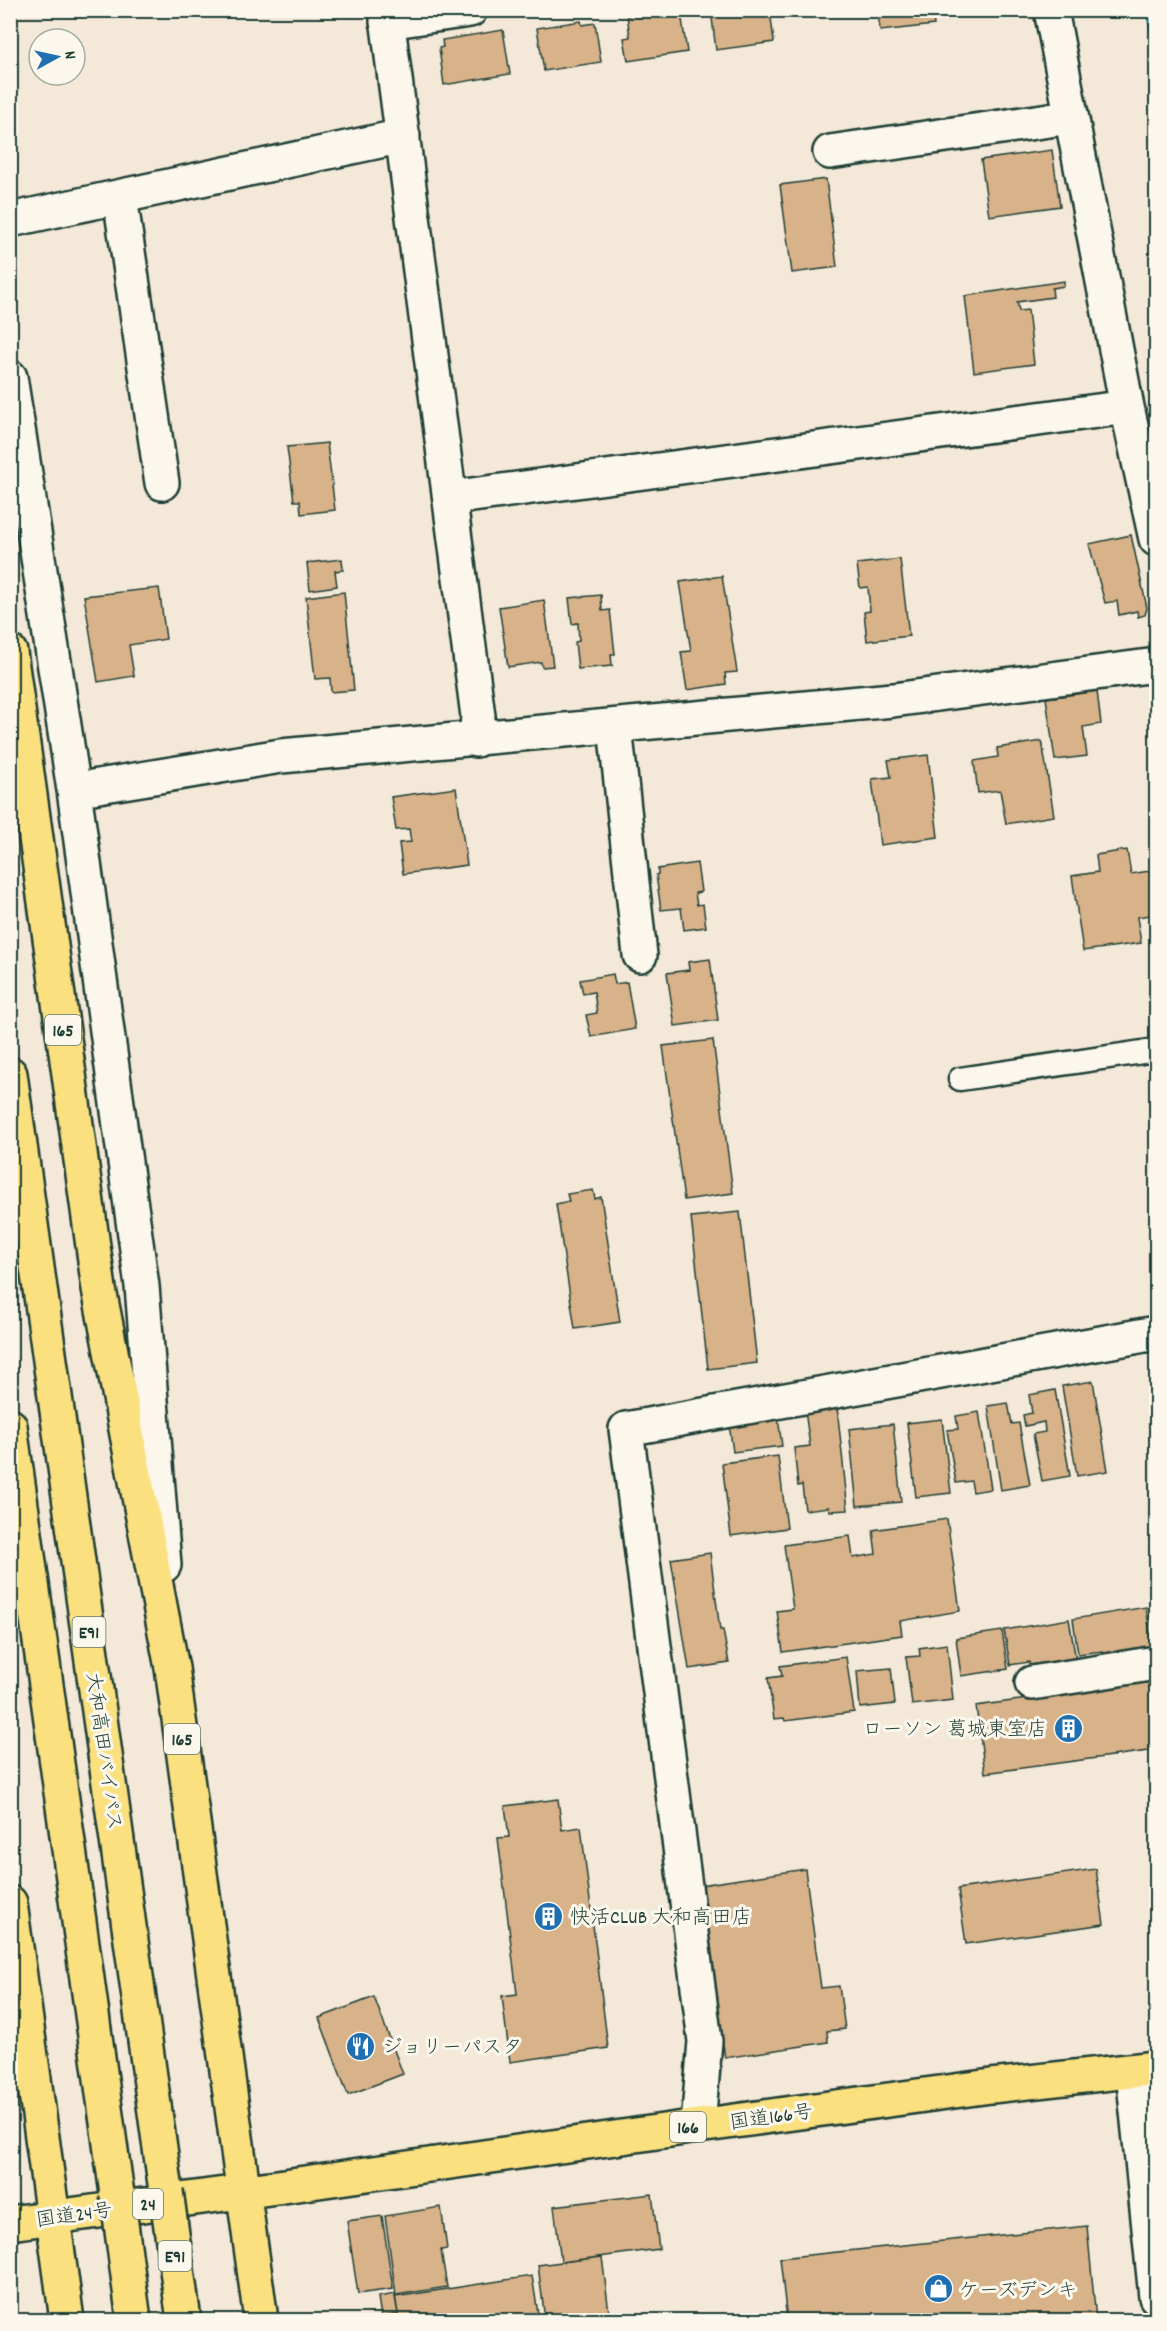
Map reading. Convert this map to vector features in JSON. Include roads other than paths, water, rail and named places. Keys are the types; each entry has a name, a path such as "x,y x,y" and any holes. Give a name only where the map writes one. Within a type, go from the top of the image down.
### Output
{"highway":[{"name":"165","path":"10,652 99,1289 172,1668 244,2192"},
{"name":"大和高田バイパス","path":"10,1074 184,2320"},
{"path":"10,1426 134,2320"},
{"path":"10,1903 67,2320"},
{"name":"国道166号","path":"244,2192 991,2086 1145,2070"},
{"path":"244,2192 261,2320"},
{"name":"国道24号","path":"10,2223 244,2192"}],"street":[{"path":"470,10 387,16 478,716 476,740"},
{"path":"1051,10 1127,407 1156,539"},
{"path":"830,152 1070,117"},
{"path":"10,220 403,136"},
{"path":"120,197 162,483"},
{"path":"10,377 74,790 142,1286 172,1668"},
{"path":"450,498 1127,407"},
{"path":"74,790 281,756 476,740 893,700 1156,665"},
{"path":"615,727 640,954"},
{"path":"698,2126 705,2041 626,1429 1156,1333"},
{"path":"1032,1683 1156,1663"},
{"path":"1145,2070 1156,2297"}],"lane":[{"path":"960,1079 1156,1050"}],"water":[{"path":"1146,11 1156,11 1156,58"}],"place":[{"name":"ローソン 葛城東室店","path":"1068,1728"},
{"name":"快活CLUB 大和高田店","path":"549,1916"},
{"name":"ジョリーパスタ","path":"361,2046"},
{"name":"ケーズデンキ","path":"938,2289"}]}
